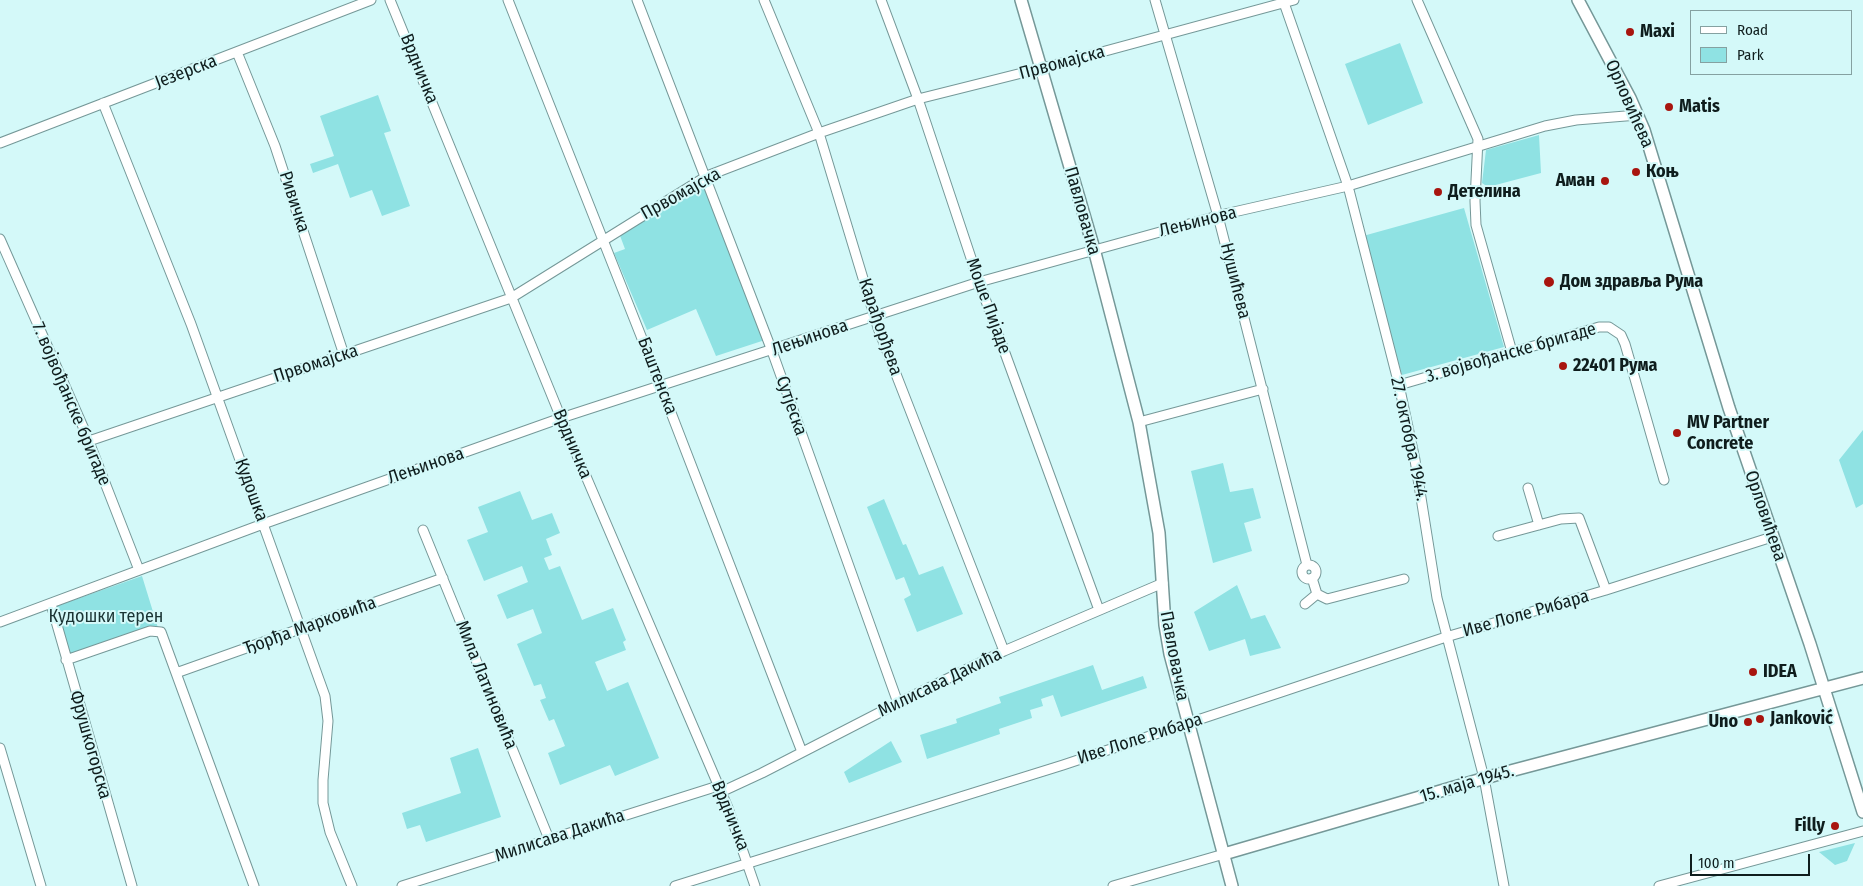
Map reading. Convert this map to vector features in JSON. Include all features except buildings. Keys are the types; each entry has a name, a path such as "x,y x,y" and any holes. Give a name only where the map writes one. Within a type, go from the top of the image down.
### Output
{"street":[{"name":"Језерска","path":"0,144 371,0"},
{"name":"Врдничка","path":"390,0 561,418 719,789 756,886"},
{"name":"Баштенска","path":"508,0 661,387 802,752"},
{"name":"Сутјеска","path":"637,0 772,351 898,703"},
{"name":"Карађорђева","path":"764,0 819,133 873,316 1004,651"},
{"name":"Моше Пијаде","path":"881,0 918,99 979,282 1099,610"},
{"name":"Павловачка","path":"1021,0 1094,249 1139,422 1157,521 1167,640 1232,886"},
{"name":"Нушићева","path":"1155,0 1218,216 1307,565 1313,566 1316,570 1312,578 1316,594"},
{"path":"1417,0 1475,130 1479,146 1475,201 1476,225 1512,352"},
{"name":"Орловићева","path":"1578,0 1638,115 1655,163 1728,408 1863,812"},
{"name":"Првомајска","path":"89,441 217,396 511,298 706,176 819,133 918,99 1041,69 1287,1"},
{"name":"27. октобра 1944.","path":"1287,1 1348,186 1399,385 1416,460 1437,598 1484,778 1504,886"},
{"name":"Ривичка","path":"236,52 275,146 344,355"},
{"name":"Кудошка","path":"103,103 217,396 301,629 327,709 322,787 326,817 352,886"},
{"name":"Лењинова","path":"0,622 263,524 561,418 772,351 979,282 1218,216 1348,186 1545,126 1576,120 1638,115"},
{"name":"7. војвођанске бригаде","path":"0,239 89,441 139,570"},
{"name":"3. војвођанске бригаде","path":"1399,385 1599,327 1615,330 1621,335 1624,344 1664,480"},
{"path":"1139,422 1263,389"},
{"path":"1498,536 1539,525 1528,488"},
{"name":"Иве Лоле Рибара","path":"1539,525 1576,516 1579,518 1606,590"},
{"name":"Мила Латиновића","path":"423,530 549,839"},
{"name":"Иве Лоле Рибара","path":"675,886 1188,723 1446,638 1606,590 1772,537"},
{"name":"Ђорђа Марковића","path":"176,673 443,578"},
{"path":"1305,604 1316,594 1327,599 1404,579"},
{"name":"Милисава Дакића","path":"402,886 549,839 719,789 802,752 1004,651 1163,583"},
{"name":"Фрушкогорска","path":"50,604 132,886"},
{"path":"66,660 150,631 161,632 254,886"},
{"name":"15. маја 1945.","path":"1113,886 1484,778 1743,708 1863,678"},
{"path":"0,748 41,886"},
{"path":"1659,886 1863,831"}],"green space":[{"path":"1400,43 1423,103 1368,125 1345,64"},
{"path":"378,95 391,131 384,133 410,206 382,216 372,190 350,198 338,164 313,173 310,164 334,156 320,116"},
{"path":"1539,135 1541,173 1488,187 1482,183 1486,150"},
{"path":"702,182 765,340 716,356 696,309 647,330 614,253 625,249 619,233"},
{"path":"1464,208 1504,347 1402,375 1363,236"},
{"path":"1863,430 1863,504 1856,508 1839,460"},
{"path":"1223,463 1230,492 1253,488 1261,518 1244,523 1252,551 1213,563 1191,471"},
{"path":"520,491 532,520 552,513 560,533 546,539 552,555 544,558 549,570 560,566 582,620 613,608 626,640 623,642 626,650 595,662 607,691 628,682 659,758 615,776 610,765 560,785 548,753 565,746 554,719 549,721 540,700 546,698 541,684 534,686 517,644 542,633 533,609 507,619 497,595 528,582 522,566 484,581 467,540 488,532 478,507"},
{"path":"884,499 903,545 906,544 919,575 943,566 963,614 917,632 904,599 911,595 904,577 896,580 867,507"},
{"name":"Кудошки терен","path":"142,576 158,628 68,658 54,607"},
{"path":"1237,585 1251,619 1265,615 1281,648 1250,656 1245,639 1209,651 1194,612"},
{"path":"1093,665 1102,690 1143,676 1147,688 1061,717 1053,695 1041,699 1043,706 1030,710 1032,718 999,729 1000,734 927,759 920,735 957,723 956,719 1001,703 999,697"},
{"path":"891,741 902,762 849,783 844,772"},
{"path":"478,748 501,817 426,842 420,825 407,829 402,813 461,793 450,758"},
{"path":"1855,843 1847,861 1835,865 1819,852"}],"place":[{"name":"Maxi","path":"1630,32"},
{"name":"Matis","path":"1669,107"},
{"name":"Коњ","path":"1636,172"},
{"name":"Аман","path":"1605,181"},
{"name":"Детелина","path":"1438,192"},
{"name":"Дом здравља Рума","path":"1549,282"},
{"name":"22401 Рума","path":"1563,366"},
{"name":"MV Partner Concrete","path":"1677,433"},
{"name":"IDEA","path":"1753,672"},
{"name":"Janković","path":"1760,719"},
{"name":"Uno","path":"1748,722"},
{"name":"Filly","path":"1835,826"}]}
